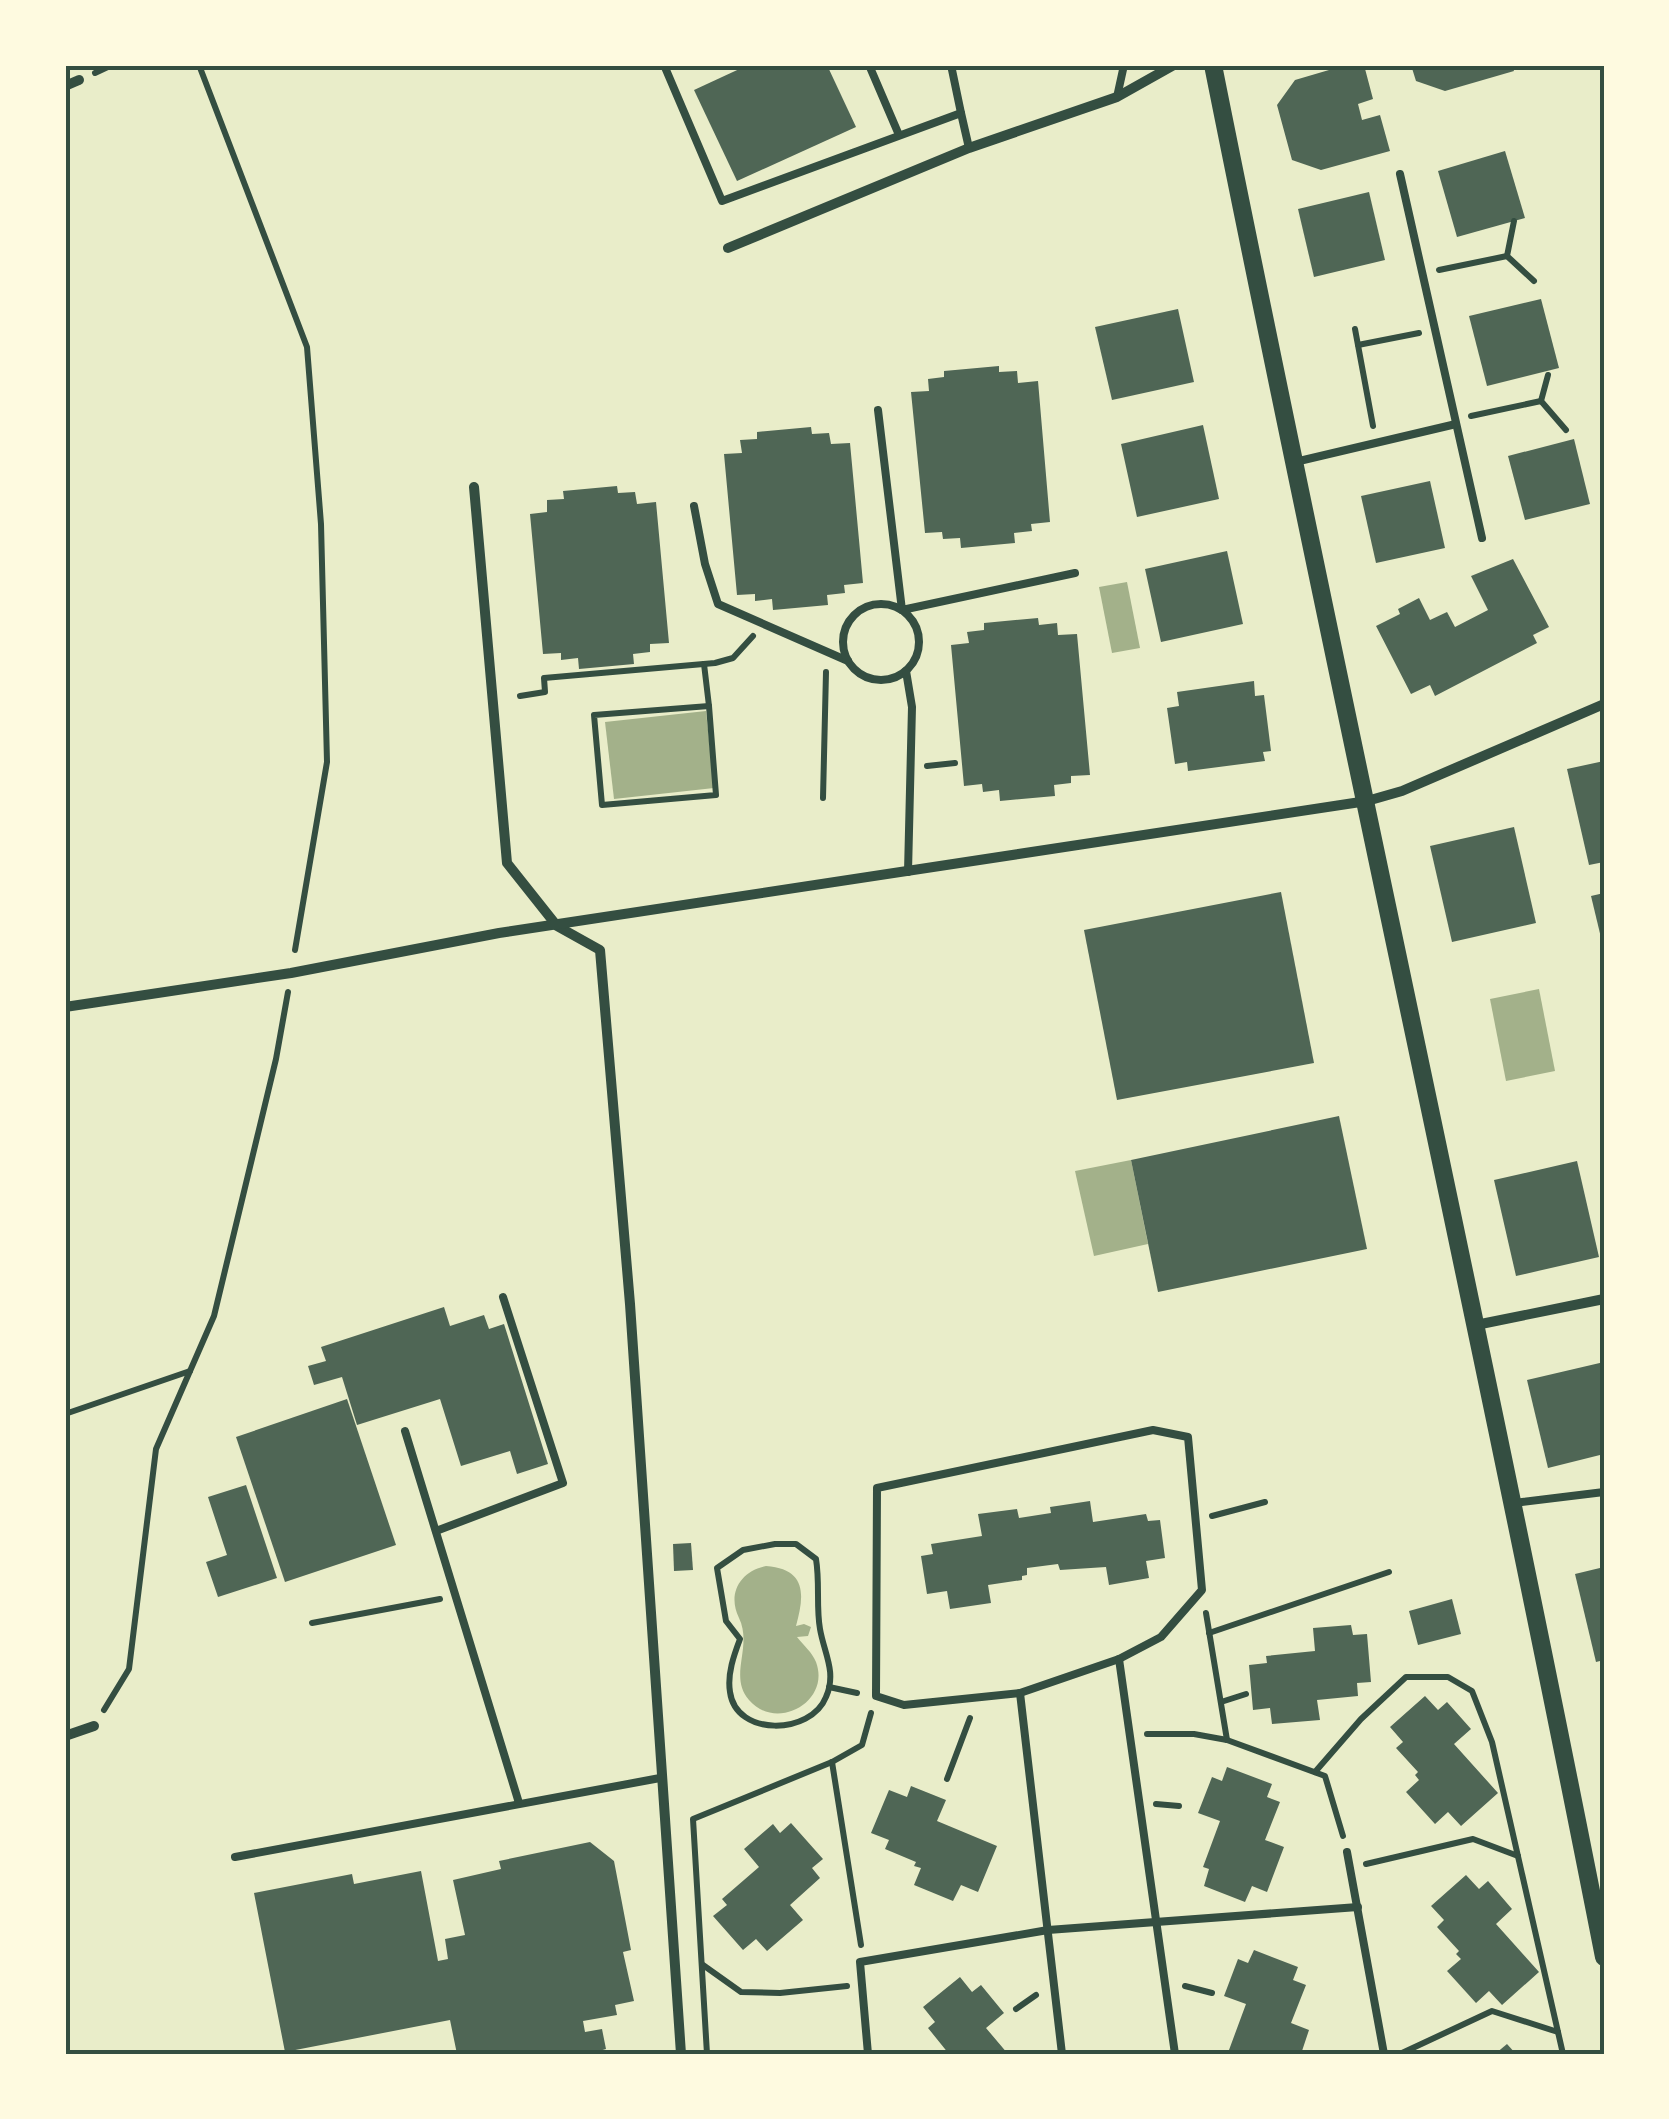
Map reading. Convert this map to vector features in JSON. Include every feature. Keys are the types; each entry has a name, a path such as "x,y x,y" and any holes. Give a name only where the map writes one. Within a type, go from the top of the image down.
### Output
{"street":[{"path":"728,248 969,148 1117,98 1174,65"},
{"path":"1213,65 1292,462 1514,1503 1604,1957"},
{"path":"65,86 79,80"},
{"path":"474,488 507,863 557,926 600,950 630,1304 682,2054"},
{"path":"65,1007 291,973 499,933 1366,801 1402,791 1604,704"},
{"path":"1476,1325 1604,1299"},
{"path":"65,1736 94,1726"}],"lane":[{"path":"664,65 722,201 960,113"},
{"path":"868,65 899,136"},
{"path":"951,65 969,148"},
{"path":"1117,98 1124,65"},
{"path":"1400,174 1482,538"},
{"path":"694,506 705,564 718,604 848,661 869,678 887,680 906,671 916,659 920,641 915,624 902,610 878,410"},
{"path":"1292,462 1456,422"},
{"path":"848,661 844,634 858,612 876,605 902,610 1075,573"},
{"path":"906,671 912,707 908,872"},
{"path":"436,1532 563,1484 503,1298"},
{"path":"1153,1430 1188,1436 1202,1590 1161,1637 1119,1660 1020,1694 904,1705 876,1696 877,1488 1153,1430"},
{"path":"405,1431 519,1803"},
{"path":"1514,1503 1604,1492"},
{"path":"1119,1660 1175,2054"},
{"path":"1020,1694 1062,2054"},
{"path":"235,1856 660,1778"},
{"path":"1348,1852 1384,2054"},
{"path":"868,2054 860,1962 1048,1930 1358,1907"}],"path":[{"path":"94,1726 129,1669 156,1449 214,1316 276,1060 327,762 321,524 307,347 199,65"},
{"path":"1507,256 1514,221"},
{"path":"1423,274 1507,256"},
{"path":"1507,256 1534,281"},
{"path":"1355,329 1377,443"},
{"path":"1358,345 1435,330"},
{"path":"1540,401 1548,374"},
{"path":"1456,422 1540,401"},
{"path":"1540,401 1566,430"},
{"path":"520,696 545,692 544,678 733,658 744,650 762,622"},
{"path":"824,798 826,651"},
{"path":"704,664 709,706 716,795 602,805 594,715 709,706"},
{"path":"65,1414 190,1371"},
{"path":"1196,1520 1265,1502"},
{"path":"775,1544 796,1544 816,1560 819,1627 832,1669 828,1687 826,1700 810,1716 765,1727 748,1722 730,1696 730,1672 740,1639 726,1621 717,1568 743,1550 775,1544"},
{"path":"1210,1632 1390,1572"},
{"path":"1202,1590 1227,1740"},
{"path":"312,1622 456,1596"},
{"path":"1315,1772 1360,1719 1406,1677 1448,1677 1472,1691 1492,1742 1563,2054"},
{"path":"707,2054 693,1819 862,1746 876,1696 828,1687"},
{"path":"1221,1702 1246,1694"},
{"path":"946,1779 978,1698"},
{"path":"1130,1734 1194,1734 1227,1740 1325,1776 1348,1852"},
{"path":"832,1762 864,1961"},
{"path":"1350,1867 1473,1839 1518,1856"},
{"path":"702,1964 741,1992 780,1993 862,1984"},
{"path":"1400,2054 1492,2011 1558,2032"}],"shaded area":[{"path":"1127,582 1140,648 1112,653 1099,587"},
{"path":"706,711 714,788 614,799 605,722"},
{"path":"1539,989 1555,1071 1506,1081 1490,999"},
{"path":"1131,1160 1148,1244 1094,1256 1075,1171"},
{"path":"766,1566 790,1573 800,1586 796,1626 811,1627 808,1636 797,1637 814,1658 819,1676 809,1700 786,1713 760,1709 749,1700 741,1681 744,1640 735,1592 743,1578"}],"building":[{"path":"748,65 827,65 856,127 737,181 694,90"},
{"path":"1346,65 1364,65 1373,99 1358,104 1362,120 1380,115 1390,151 1321,170 1292,160 1277,105 1295,80"},
{"path":"1411,65 1512,65 1514,71 1445,91 1416,81"},
{"path":"1505,151 1525,218 1457,237 1438,171"},
{"path":"1369,192 1385,260 1314,277 1298,209"},
{"path":"1541,299 1559,368 1487,386 1469,316"},
{"path":"1178,309 1194,382 1112,400 1095,327"},
{"path":"999,366 999,372 1017,371 1018,383 1038,381 1050,522 1031,524 1032,531 1014,533 1015,543 961,548 960,538 943,539 942,532 925,533 911,392 929,391 928,379 944,377 944,371"},
{"path":"1203,425 1219,499 1137,517 1121,444"},
{"path":"811,427 812,434 829,433 831,444 850,443 863,583 844,585 845,593 827,595 828,605 773,610 772,599 755,601 755,594 737,595 724,454 742,453 740,440 757,439 757,432"},
{"path":"1574,439 1590,504 1525,520 1508,456"},
{"path":"1430,481 1445,548 1376,563 1361,496"},
{"path":"617,486 618,493 635,492 637,504 656,502 669,643 650,644 650,652 633,654 634,664 579,669 578,658 561,660 561,653 543,654 530,514 547,512 547,500 564,499 563,491"},
{"path":"1227,551 1243,624 1161,642 1145,569"},
{"path":"1513,559 1549,627 1533,635 1537,643 1435,696 1430,685 1411,694 1376,626 1400,614 1398,609 1419,598 1430,620 1447,612 1455,627 1488,610 1471,576"},
{"path":"1038,618 1039,625 1057,623 1058,635 1077,634 1090,775 1071,776 1071,783 1054,785 1055,796 1000,801 999,790 983,792 982,784 964,786 951,645 969,643 967,632 984,630 984,623"},
{"path":"1254,681 1255,696 1264,695 1271,751 1263,752 1265,761 1188,771 1187,762 1175,764 1167,708 1179,706 1177,692"},
{"path":"1604,761 1604,862 1589,865 1567,769"},
{"path":"1514,827 1536,923 1452,942 1430,846"},
{"path":"1281,892 1314,1063 1117,1100 1084,930"},
{"path":"1604,893 1604,946 1603,946 1591,896"},
{"path":"1339,1116 1367,1249 1158,1292 1131,1160"},
{"path":"1577,1161 1599,1257 1516,1276 1494,1180"},
{"path":"444,1307 450,1326 484,1315 489,1329 504,1324 548,1464 517,1474 510,1451 461,1466 440,1399 357,1425 342,1377 314,1385 308,1366 326,1361 321,1347"},
{"path":"1604,1362 1604,1454 1548,1468 1527,1380"},
{"path":"347,1399 396,1545 285,1582 236,1437"},
{"path":"246,1485 277,1578 218,1597 206,1562 227,1555 208,1497"},
{"path":"1090,1501 1093,1522 1146,1514 1148,1521 1160,1520 1165,1558 1146,1561 1149,1578 1109,1585 1106,1567 1060,1570 1058,1564 1027,1568 1022,1580 988,1585 991,1603 950,1609 947,1591 927,1594 921,1556 933,1554 931,1544 982,1536 978,1514 1017,1509 1019,1518 1051,1513 1050,1507"},
{"path":"691,1543 693,1570 674,1571 673,1544"},
{"path":"1604,1567 1604,1660 1596,1662 1575,1574"},
{"path":"1452,1599 1461,1634 1418,1645 1409,1611"},
{"path":"1351,1625 1353,1635 1367,1634 1371,1682 1357,1683 1358,1696 1317,1700 1320,1720 1272,1724 1270,1708 1253,1710 1249,1665 1267,1663 1266,1656 1315,1651 1313,1628"},
{"path":"1425,1696 1438,1710 1447,1702 1471,1729 1454,1744 1498,1793 1461,1826 1448,1812 1435,1824 1406,1792 1419,1780 1415,1775 1418,1772 1396,1748 1403,1742 1390,1727"},
{"path":"1227,1767 1272,1784 1267,1797 1280,1802 1265,1840 1284,1847 1267,1892 1252,1886 1245,1902 1204,1886 1209,1869 1203,1867 1220,1821 1198,1813 1212,1777 1222,1781"},
{"path":"911,1786 946,1800 937,1821 997,1846 978,1892 961,1885 953,1901 914,1885 921,1868 885,1849 889,1840 871,1833 889,1790 907,1797"},
{"path":"791,1823 823,1859 812,1868 820,1878 790,1905 803,1920 767,1951 756,1939 743,1950 713,1916 727,1905 722,1899 759,1867 744,1849 773,1824 780,1833"},
{"path":"590,1842 614,1861 631,1950 623,1952 634,2001 615,2005 617,2015 583,2021 585,2032 602,2029 606,2049 589,2054 457,2054 450,2020 285,2052 254,1893 352,1874 354,1884 421,1871 438,1961 448,1959 445,1939 465,1935 453,1880 501,1869 499,1861"},
{"path":"1466,1875 1479,1889 1488,1881 1512,1909 1496,1924 1539,1972 1502,2005 1489,1991 1476,2003 1447,1971 1461,1959 1456,1954 1459,1951 1437,1927 1444,1920 1431,1906"},
{"path":"1254,1950 1298,1967 1293,1980 1306,1985 1291,2023 1309,2030 1301,2054 1235,2054 1229,2050 1246,2004 1224,1996 1238,1959 1248,1963"},
{"path":"960,1977 972,1992 981,1985 1004,2013 986,2028 1008,2054 949,2054 928,2028 935,2022 923,2007"},
{"path":"1507,2044 1516,2054 1495,2054"}]}
